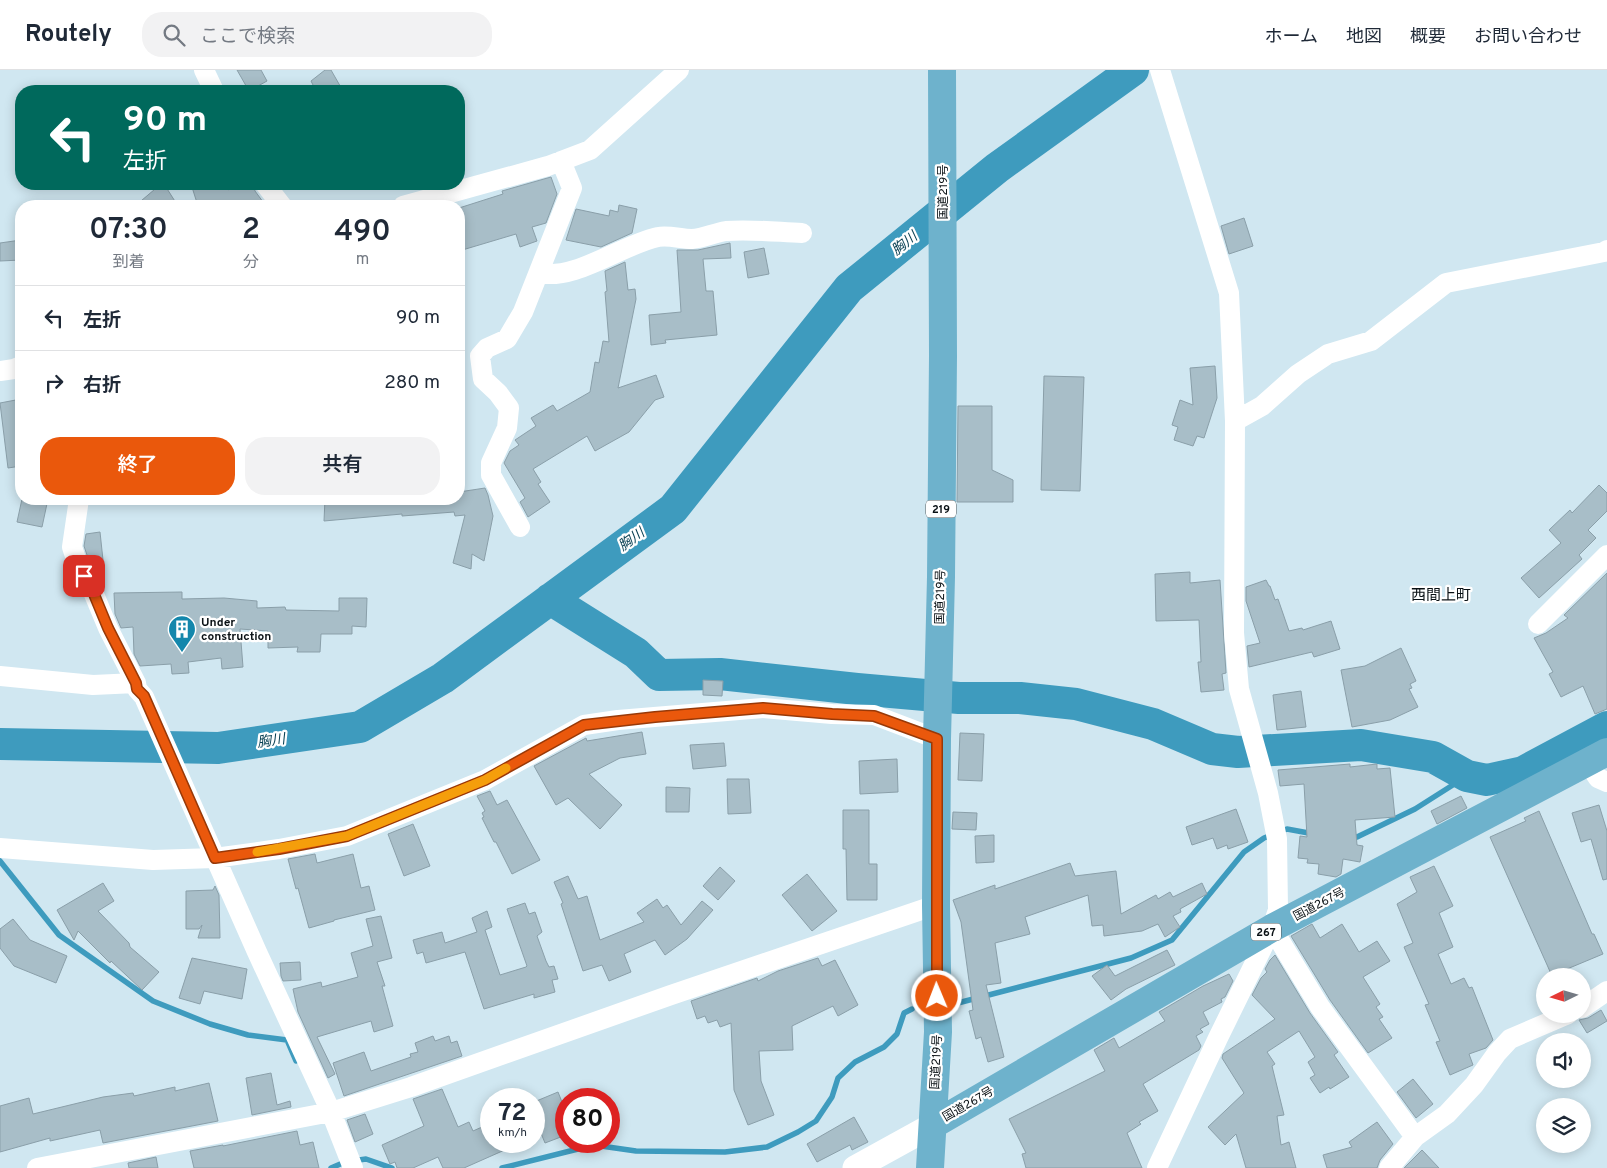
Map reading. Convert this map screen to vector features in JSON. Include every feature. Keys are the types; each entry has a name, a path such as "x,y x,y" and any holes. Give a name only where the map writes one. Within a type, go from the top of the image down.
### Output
{"highway":[{"name":"国道219号","path":"933,1125 938,1032 936,905 943,356 942,70"},
{"name":"国道267号","path":"933,1125 1272,928 1597,757"},
{"name":"219","path":"930,1168 933,1125"}],"street":[{"path":"204,70 211,85"},
{"path":"465,189 548,166 590,150 679,70"},
{"path":"1157,1168 1272,928 1278,910 1275,833 1268,793 1239,689 1234,633 1235,421 1229,293 1160,70"},
{"path":"520,527 491,475 491,463 508,428 509,408 498,393 483,380 480,356 487,348 507,339 523,312 572,188 561,161"},
{"path":"270,190 277,200"},
{"path":"425,200 461,190"},
{"path":"538,273 548,275 565,273 644,240 661,236 692,239 737,231 802,233"},
{"path":"1235,421 1262,406 1298,374 1328,354 1371,341 1446,283 1607,250"},
{"path":"0,371 15,369"},
{"path":"78,505 72,547 78,565 91,587 108,628 140,690 331,1112 350,1161"},
{"path":"1538,624 1607,555"},
{"path":"0,676 140,690"},
{"path":"0,848 153,860 212,852 279,849 347,836 485,780 584,725 763,708 874,716 937,727"},
{"path":"1597,757 1598,778 1607,782"},
{"path":"37,1168 331,1112 410,1087 671,995 936,905"},
{"path":"1272,928 1320,1007 1415,1137"},
{"path":"1591,1002 1607,991"},
{"path":"1389,1168 1415,1137 1447,1114 1474,1085 1510,1039 1547,1023"},
{"path":"855,1168 933,1125"}],"building":[{"path":"237,70 261,70 267,81 260,85 246,85"},
{"path":"325,70 331,70 340,85 313,85 311,81"},
{"path":"551,177 557,194 546,223 532,227 537,241 520,247 516,234 465,249 465,206 503,194 502,191"},
{"path":"154,190 168,190 174,200 142,200"},
{"path":"193,190 255,190 262,200 196,200"},
{"path":"619,205 637,209 632,233 601,247 566,240 576,209 609,216 610,210 618,212"},
{"path":"1244,218 1253,246 1229,254 1221,226"},
{"path":"15,241 15,260 0,261 0,243"},
{"path":"730,243 731,258 703,259 706,291 713,291 717,335 665,340 666,343 651,345 649,315 681,312 677,250 698,250"},
{"path":"764,248 769,274 748,278 744,252"},
{"path":"625,262 628,290 635,289 636,299 618,388 656,375 664,397 655,400 629,432 595,451 587,436 533,469 541,482 538,484 550,502 528,517 520,502 525,498 504,463 510,451 519,445 515,440 536,426 531,418 553,405 557,411 590,392 595,362 599,363 603,341 609,342 605,271"},
{"path":"1215,366 1217,398 1204,438 1197,436 1193,446 1174,440 1178,427 1172,425 1180,400 1193,405 1190,368"},
{"path":"1044,376 1084,377 1080,491 1041,490"},
{"path":"15,400 15,467 8,468 0,403"},
{"path":"958,406 992,406 992,470 1013,480 1013,502 957,502"},
{"path":"1599,485 1607,493 1607,511 1588,530 1596,538 1579,555 1582,559 1539,598 1521,578 1561,543 1549,530 1570,510 1572,513"},
{"path":"485,488 493,516 484,561 472,554 471,569 453,563 465,515 455,516 454,512 402,516 402,514 324,521 325,505 465,505 465,491"},
{"path":"21,505 47,505 42,527 17,522"},
{"path":"100,532 103,560 89,561 84,546 86,534"},
{"path":"1190,572 1190,583 1220,580 1226,673 1222,674 1224,690 1201,692 1198,662 1201,662 1199,620 1156,621 1155,574"},
{"path":"1607,573 1607,709 1595,714 1583,686 1561,697 1549,674 1553,672 1534,638 1546,633 1568,618 1564,615"},
{"path":"1266,580 1275,600 1278,599 1289,631 1302,628 1303,630 1331,621 1340,649 1314,657 1312,652 1249,667 1247,646 1260,643 1246,601 1246,587"},
{"path":"182,592 182,599 224,598 257,601 257,608 285,607 286,610 339,611 339,598 367,598 366,627 352,626 352,634 321,634 320,652 297,652 298,647 268,648 268,631 240,629 243,667 222,669 221,658 188,662 189,673 172,674 171,664 140,666 134,654 133,627 121,628 115,614 114,593"},
{"path":"1401,648 1416,681 1410,684 1412,688 1409,689 1418,707 1390,720 1352,727 1341,670 1365,666"},
{"path":"703,680 723,681 722,696 703,695"},
{"path":"1301,691 1306,727 1277,730 1273,695"},
{"path":"642,732 646,754 620,758 589,774 622,805 600,829 568,798 556,805 534,766 586,738 587,741"},
{"path":"960,733 984,734 982,781 958,780"},
{"path":"724,743 726,766 693,769 690,745"},
{"path":"897,759 898,792 860,794 859,761"},
{"path":"1350,764 1350,767 1377,764 1377,769 1390,768 1395,817 1355,820 1357,845 1363,846 1360,862 1343,859 1341,874 1336,877 1318,874 1319,864 1307,863 1308,859 1298,858 1300,836 1307,837 1304,784 1280,786 1278,770"},
{"path":"727,779 749,779 751,813 728,814"},
{"path":"666,787 690,788 689,812 666,812"},
{"path":"490,791 497,805 507,800 540,860 512,874 482,818 484,817 482,813 485,811 477,796"},
{"path":"1461,796 1467,808 1437,824 1431,811"},
{"path":"1599,805 1607,831 1607,879 1603,880 1591,839 1581,842 1572,813"},
{"path":"1236,809 1248,842 1228,849 1227,845 1217,849 1213,838 1192,845 1186,827"},
{"path":"843,810 869,810 869,864 877,864 877,900 847,900 846,849 843,849"},
{"path":"1539,811 1592,934 1594,934 1603,954 1569,968 1548,968 1490,837 1526,821 1524,818"},
{"path":"953,812 977,813 976,830 952,829"},
{"path":"413,824 430,866 404,876 388,834"},
{"path":"994,835 994,862 976,863 975,836"},
{"path":"315,854 317,863 353,854 361,888 369,886 375,910 309,928 288,859"},
{"path":"1070,863 1075,876 1116,871 1121,914 1156,895 1158,899 1170,892 1173,897 1202,883 1207,894 1180,909 1181,912 1173,916 1180,927 1165,937 1158,924 1142,931 1104,936 1103,925 1092,926 1088,895 1025,917 1030,934 995,943 1001,983 986,985 1004,1057 988,1062 981,1037 976,1039 969,1011 973,1010 961,922 953,900 995,885 995,889"},
{"path":"1434,866 1453,906 1439,913 1453,947 1438,954 1451,984 1464,978 1469,988 1472,987 1493,1040 1486,1048 1469,1054 1473,1065 1450,1075 1436,1042 1440,1041 1425,1005 1429,1004 1404,947 1413,943 1397,904 1417,892 1410,877"},
{"path":"720,867 735,881 718,900 703,886"},
{"path":"807,874 837,911 812,931 782,895"},
{"path":"568,876 578,899 587,896 600,940 644,922 637,913 657,899 663,908 667,905 681,925 702,901 713,910 687,939 665,955 655,940 624,954 631,972 609,981 602,965 583,971 561,904 563,903 554,882"},
{"path":"103,883 114,901 98,911 129,943 130,947 159,972 142,990 111,961 110,963 78,931 74,940 57,910"},
{"path":"215,886 219,895 220,938 198,938 202,925 199,929 186,929 186,891 213,890"},
{"path":"525,903 529,914 535,912 542,932 537,936 549,967 554,966 558,979 552,980 555,992 534,998 534,994 484,1009 465,952 426,963 423,952 417,954 413,940 442,932 445,943 477,932 472,918 487,911 492,927 485,930 500,975 526,967 507,909"},
{"path":"381,916 392,958 377,962 385,986 382,986 393,1026 374,1032 371,1021 317,1037 335,1074 328,1078 298,1012 293,989 321,982 322,987 358,977 351,953 373,946 366,919"},
{"path":"13,919 30,940 67,956 56,983 14,966 0,948 0,929"},
{"path":"1312,924 1320,938 1342,924 1359,952 1377,941 1390,961 1363,977 1380,1004 1376,1007 1383,1017 1379,1019 1392,1038 1368,1053 1330,1000 1291,936"},
{"path":"1167,950 1175,965 1126,989 1111,1000 1092,976 1107,965 1115,976"},
{"path":"1275,955 1310,1013 1338,1052 1334,1055 1349,1077 1320,1093 1310,1078 1315,1075 1308,1062 1315,1057 1299,1031 1267,1052 1275,1064 1272,1066 1284,1115 1277,1116 1281,1145 1289,1142 1296,1168 1246,1168 1236,1134 1225,1145 1208,1127 1244,1093 1222,1058 1223,1054 1275,1019 1252,995 1261,978 1267,972 1265,969 1270,960"},
{"path":"192,958 247,969 242,999 204,991 200,1004 179,998"},
{"path":"818,958 822,966 835,960 858,1005 838,1016 833,1006 792,1026 793,1050 759,1051 761,1081 774,1115 748,1125 734,1090 731,1023 720,1027 717,1020 708,1023 705,1016 697,1019 691,1001 757,978 758,981 778,971"},
{"path":"300,962 301,980 283,981 280,963"},
{"path":"1229,974 1233,981 1225,997 1221,999 1222,1002 1203,1012 1209,1024 1200,1029 1203,1032 1196,1036 1201,1046 1199,1050 1143,1084 1158,1111 1139,1122 1141,1124 1127,1133 1142,1168 1026,1168 1022,1154 1026,1153 1009,1119 1105,1071 1094,1050 1114,1038 1119,1048 1165,1021 1159,1012 1203,986"},
{"path":"1601,1010 1607,1021 1587,1033 1581,1023 1591,1023 1591,1016"},
{"path":"433,1036 435,1041 449,1036 451,1043 457,1041 462,1056 344,1096 333,1063 364,1052 371,1071 411,1057 410,1054 418,1052 415,1043"},
{"path":"271,1073 277,1105 290,1101 291,1107 252,1115 246,1078"},
{"path":"1413,1079 1433,1104 1416,1118 1397,1092"},
{"path":"209,1083 218,1121 103,1143 100,1130 50,1141 50,1138 0,1152 0,1106 29,1098 33,1114 103,1097 133,1093 134,1096 175,1087 175,1091"},
{"path":"442,1089 458,1127 469,1122 473,1131 480,1128 480,1153 498,1153 464,1168 443,1168 438,1157 413,1168 397,1168 395,1162 390,1164 382,1145 424,1126 413,1099"},
{"path":"555,1093 555,1139 545,1143 545,1097"},
{"path":"365,1114 373,1134 355,1142 347,1120"},
{"path":"854,1117 868,1142 852,1150 850,1145 817,1162 807,1144"},
{"path":"1377,1122 1393,1144 1380,1160 1377,1168 1327,1168 1323,1155 1352,1147 1349,1142"},
{"path":"297,1131 300,1145 313,1142 319,1168 194,1168 190,1151"},
{"path":"1422,1150 1439,1168 1404,1168"},
{"path":"156,1157 158,1168 129,1168 128,1163"}],"waterway":[{"name":"胸川","path":"0,744 218,748 360,727 443,678 673,509 849,288 997,168 1133,70"},
{"path":"550,599 636,653 659,675 720,674 959,698 1020,698 1076,704 1153,724 1212,749 1238,752 1361,745 1433,757 1467,776 1487,780 1523,772 1607,727"},
{"path":"1350,837 1357,837 1415,809 1467,776"},
{"path":"954,1004 1131,958 1172,940 1244,852 1264,838 1287,829 1314,834"},
{"path":"0,861 59,935 153,1001 210,1024 248,1035 287,1040 296,1061"},
{"path":"502,1168 594,1145 636,1151 725,1152 767,1147 816,1121 832,1097 838,1078 855,1062 884,1047 897,1034 904,1013 912,1009"},
{"path":"331,1168 345,1162 366,1159 392,1168"}],"slow traffic":[{"path":"257,852 347,836 485,780 506,768"}],"place":[{"name":"Under construction","path":"182,653"}],"district":[{"name":"西間上町","path":"1441,595"}],"route":[{"path":"84,576 91,587 108,628 136,683 137,689 144,696 215,858 279,849 347,836 485,780 584,725 618,720 763,708 874,716 937,739 937,996"}]}
